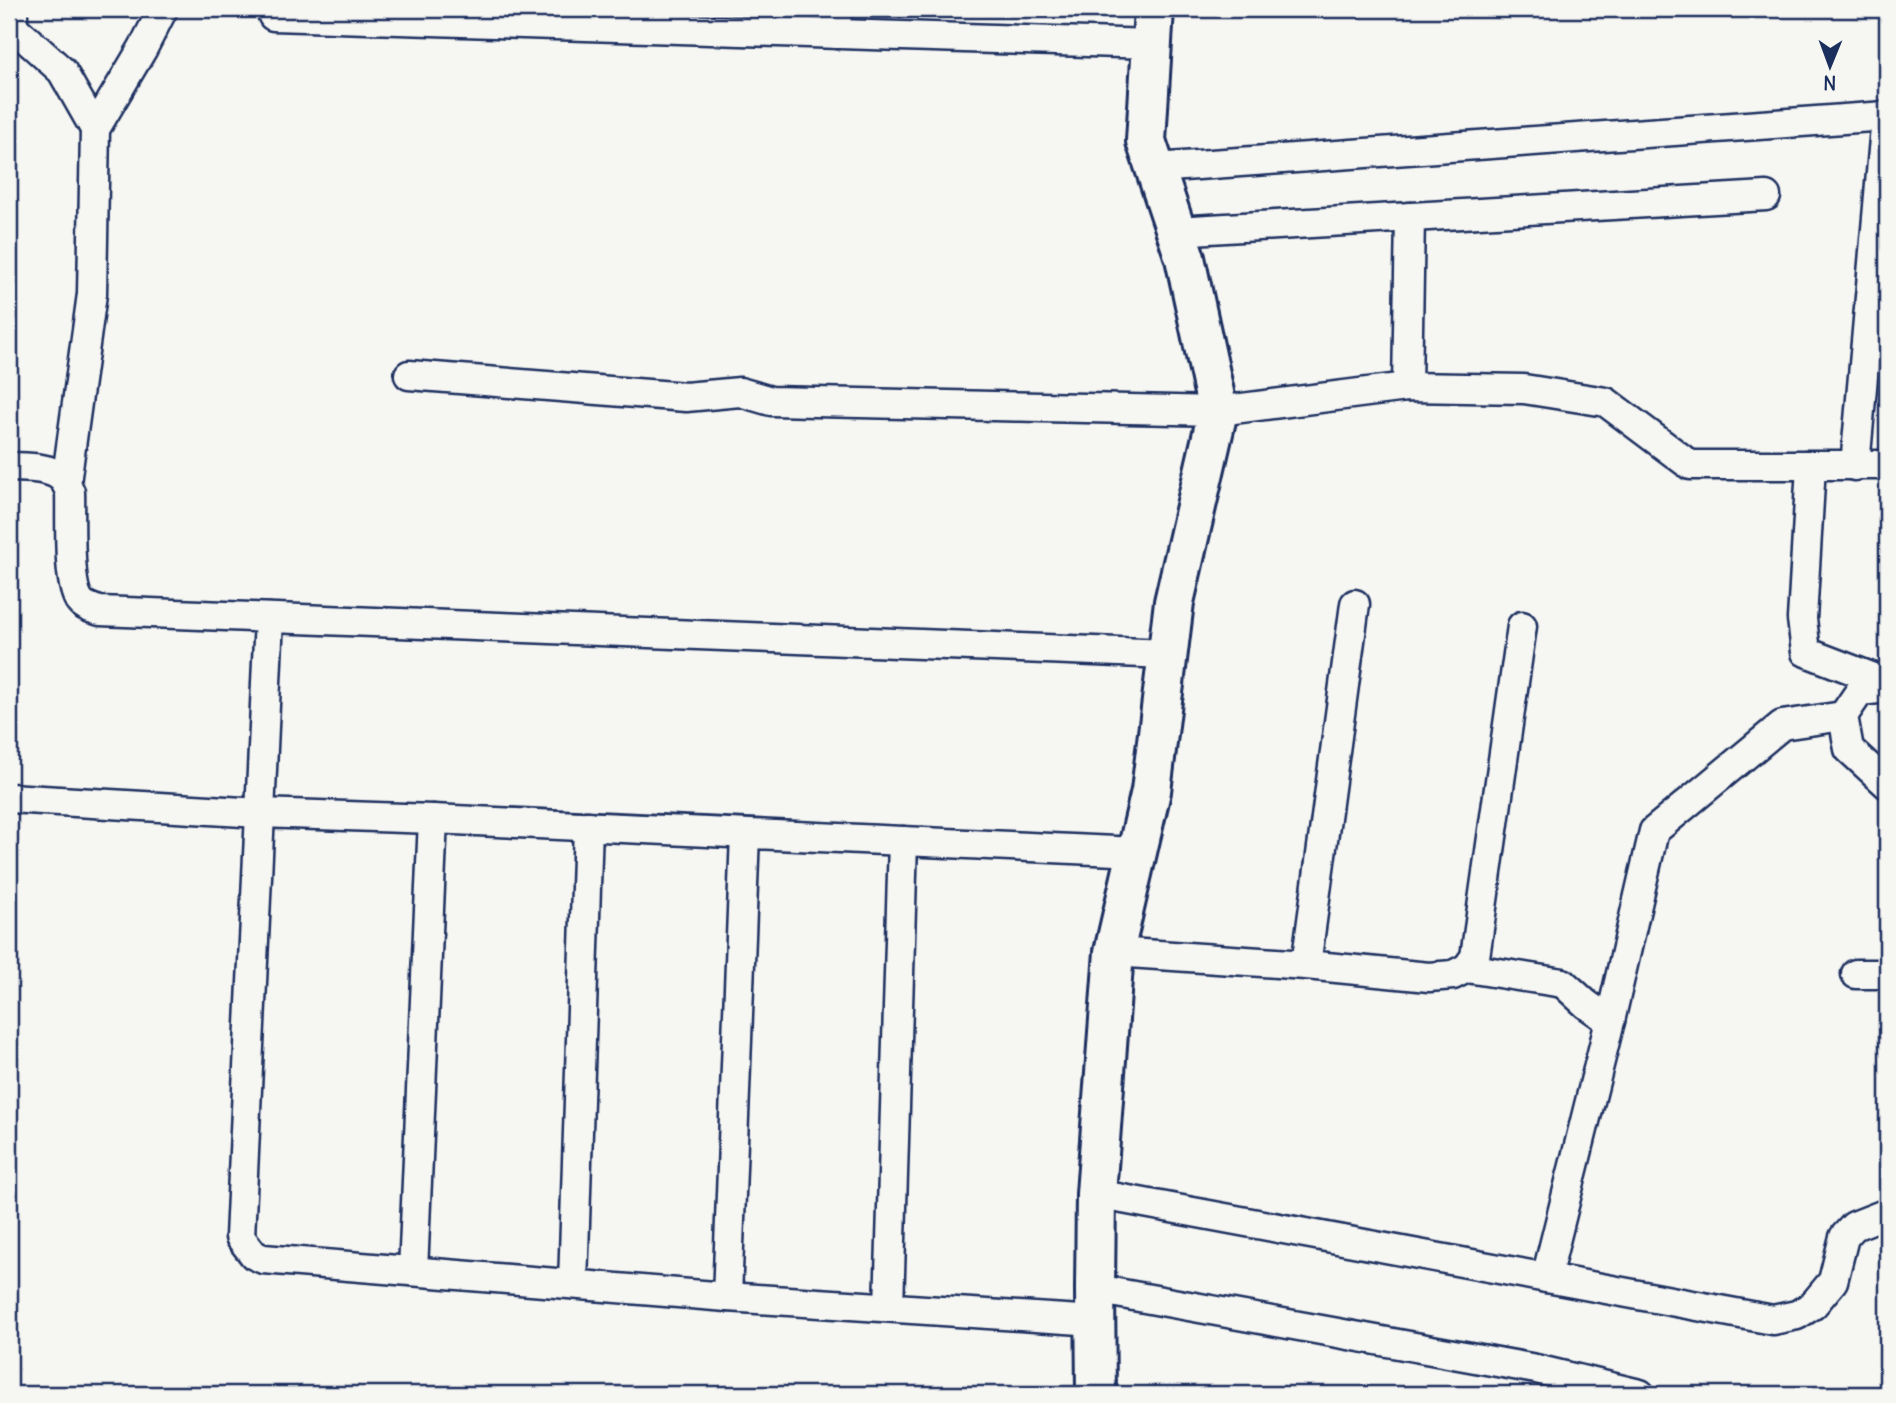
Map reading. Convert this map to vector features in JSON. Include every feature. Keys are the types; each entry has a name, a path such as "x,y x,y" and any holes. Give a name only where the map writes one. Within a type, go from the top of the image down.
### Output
{"street":[{"path":"13,9 13,27 62,71 96,130"},
{"path":"66,482 92,295 96,130 163,9"},
{"path":"274,16 409,15 1153,26 1146,141 1185,258 1218,411 1174,602 1152,791 1114,952 1096,1194 1096,1394"},
{"path":"1155,168 1886,116 1876,350 1855,466"},
{"path":"1176,231 1766,196"},
{"path":"1407,387 1410,217"},
{"path":"409,375 686,397 740,392 771,401 1218,411 1407,387 1524,389 1606,402 1690,465 1887,465"},
{"path":"1811,466 1802,619 1806,652 1887,683"},
{"path":"9,467 44,470 66,482 70,492 73,584 80,600 88,607 100,611 1168,654"},
{"path":"1306,965 1355,604"},
{"path":"269,618 240,1237 254,1255 263,1259 413,1272 889,1307 1095,1305 1536,1369 1640,1394"},
{"path":"1114,952 1306,965 1429,977 1453,975 1467,968 1475,957 1522,626"},
{"path":"1887,688 1860,691 1843,716 1849,749 1887,784"},
{"path":"1546,1278 1654,831 1782,725 1843,716"},
{"path":"9,798 260,813 1137,852"},
{"path":"413,1272 433,819"},
{"path":"573,1284 588,826"},
{"path":"727,1297 745,834"},
{"path":"889,1307 903,841"},
{"path":"1467,968 1563,983 1610,1021"},
{"path":"1856,974 1887,974"},
{"path":"1096,1194 1773,1320 1797,1315 1813,1305 1833,1281 1844,1237 1854,1226 1887,1213"}]}
